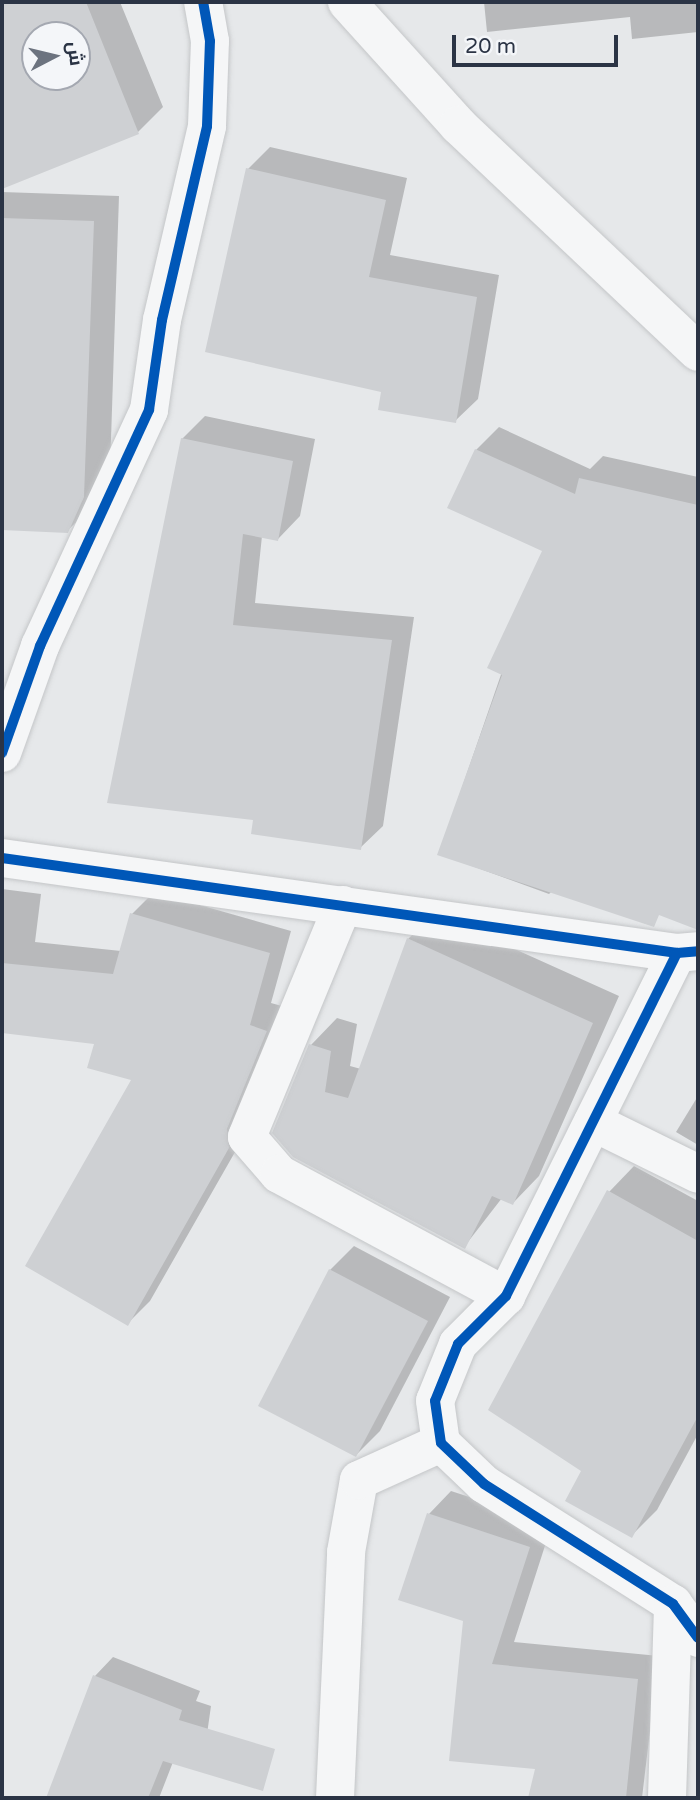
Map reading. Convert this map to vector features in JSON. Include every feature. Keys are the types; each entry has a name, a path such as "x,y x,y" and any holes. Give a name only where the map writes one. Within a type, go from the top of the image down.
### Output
{"street":[{"path":"2,754 40,646 149,410 162,320 207,125 210,41 203,2"},
{"path":"347,2 458,125 698,352"},
{"path":"2,858 688,952 593,1122 506,1296 458,1344 436,1401 441,1443 484,1484 673,1604 698,1638"},
{"path":"343,905 247,1137 279,1174 506,1296"},
{"path":"593,1122 698,1174"},
{"path":"335,1798 346,1552 359,1480 441,1443"},
{"path":"667,1798 673,1604"}],"building":[{"path":"2,2 86,2 139,134 2,189"},
{"path":"246,168 386,200 369,277 477,297 456,423 378,410 381,392 205,352"},
{"path":"2,218 94,221 84,497 68,533 2,530"},
{"path":"181,438 293,461 278,541 243,534 233,625 392,640 361,850 251,834 253,820 107,803"},
{"path":"475,449 575,494 579,478 698,505 698,930 659,915 654,927 437,855 502,675 487,668 542,551 447,508"},
{"path":"130,913 270,953 250,1025 267,1031 227,1129 229,1148 128,1326 25,1266 131,1080 87,1068 94,1044 2,1033 2,963 113,974"},
{"path":"407,938 593,1023 513,1205 492,1196 465,1249 293,1157 272,1133 309,1044 331,1051 325,1092 348,1098"},
{"path":"607,1190 698,1241 698,1416 632,1538 565,1501 581,1471 488,1410"},
{"path":"329,1269 428,1321 356,1457 258,1406"},
{"path":"427,1513 530,1547 492,1664 638,1679 626,1798 528,1798 535,1769 449,1761 463,1621 398,1600"},
{"path":"93,1675 182,1710 179,1720 275,1749 263,1791 163,1761 148,1798 46,1798"}],"cycle path":[{"path":"2,753 40,646 149,410 162,320 207,126 210,41 203,2"},
{"path":"2,858 677,953 698,951"},
{"path":"677,953 506,1296 458,1344 435,1401 441,1443 484,1484 673,1604 698,1638"}]}
